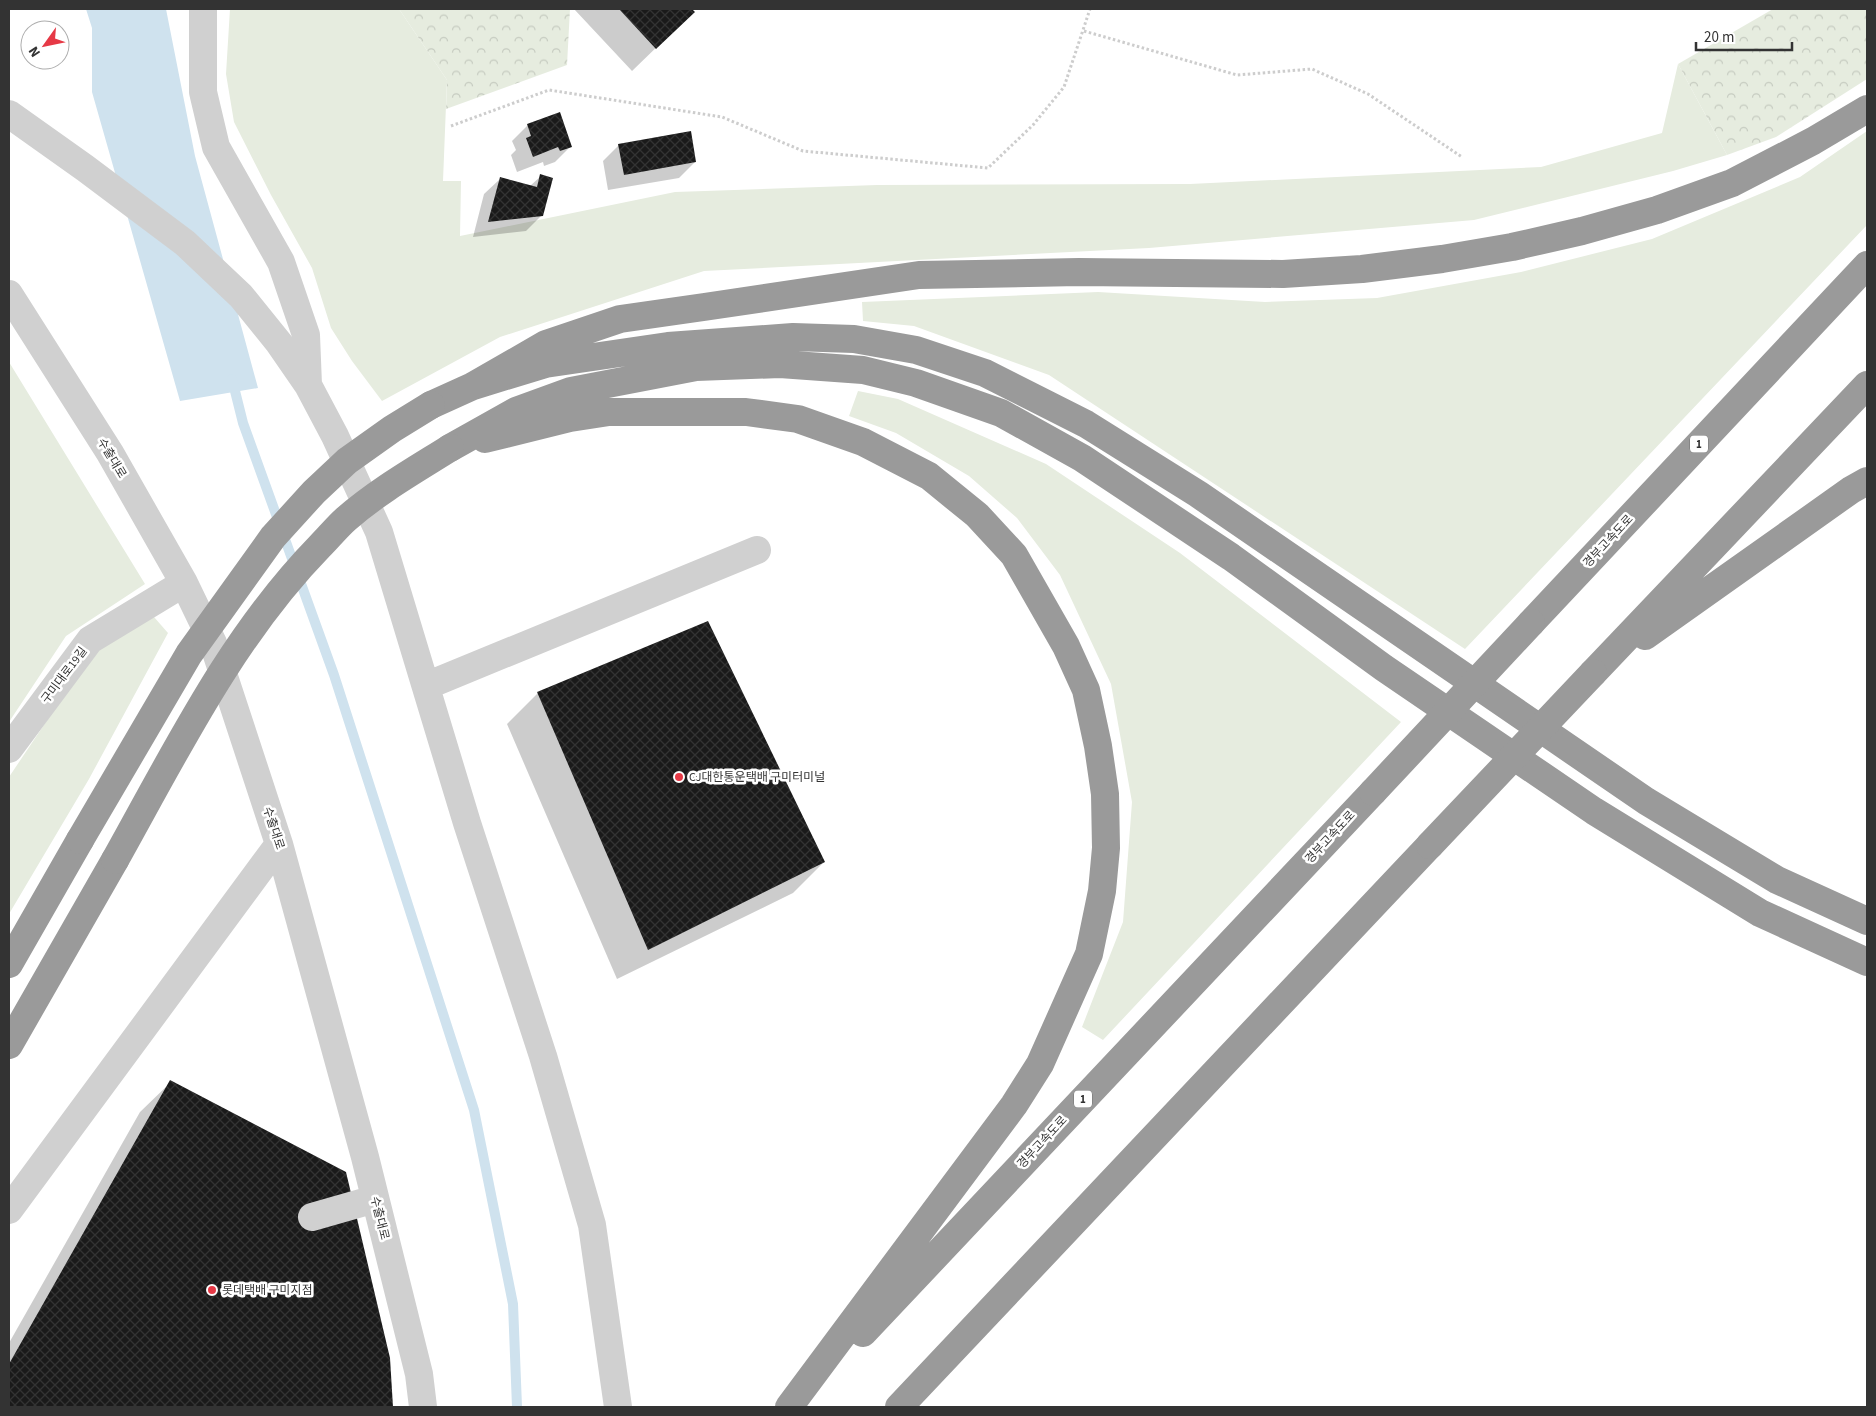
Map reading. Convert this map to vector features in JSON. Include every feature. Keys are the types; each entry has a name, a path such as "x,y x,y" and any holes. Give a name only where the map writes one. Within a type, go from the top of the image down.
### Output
{"highway":[{"path":"9,964 189,654 273,537 314,492 347,461 392,428 431,405 473,386 546,344 620,319 920,275 1079,272 1283,274 1362,269 1442,259 1512,247 1582,231 1648,212 1732,183 1813,141 1867,109"},
{"name":"경부고속도로","path":"791,1407 1373,792 1867,265"},
{"path":"473,386 545,364 668,346 793,336 854,339 916,350 985,373 1086,424 1198,494 1646,801 1777,880 1867,921"},
{"path":"9,1045 221,672 256,620 294,573 346,519 392,485 450,448 516,411 571,390 696,367 780,364 863,370 916,383 1001,413 1082,458 1231,557 1384,668 1594,812 1760,913 1867,962"},
{"path":"899,1407 1867,385"},
{"path":"450,448 570,418 609,412 746,412 798,419 863,442 929,476 977,515 1014,555 1066,646 1086,690 1098,746 1105,794 1106,848 1102,891 1089,954 1040,1064 1014,1105 791,1407"},
{"path":"1593,673 1851,490 1867,481"}],"street":[{"path":"203,9 203,92 216,147 281,262 306,335 308,385"},
{"path":"9,114 185,243 241,296 279,343 308,385 335,436 379,532 467,823 542,1056 592,1225 618,1407"},
{"name":"수출대로","path":"9,294 110,453 184,583 213,643 279,844 375,1199 419,1374 423,1407"},
{"path":"426,686 757,550"},
{"name":"구미대로19길","path":"9,749 90,640 184,583"},
{"path":"9,1210 279,844"},
{"path":"312,1217 375,1199"}],"path":[{"path":"451,126 549,90 722,117 803,151 988,168 1033,125 1064,87 1090,9"},
{"path":"1084,30 1237,75 1312,69 1368,94 1462,157"}],"green space":[{"path":"230,9 399,9 447,80 443,181 461,181 460,236 675,192 877,185 1190,184 1541,167 1662,133 1678,64 1727,155 1673,171 1474,220 1149,248 704,271 500,337 382,401 352,361 331,328 312,268 271,195 234,122 226,74"},
{"path":"399,9 570,9 567,65 446,109 447,80"},
{"path":"1773,9 1867,9 1867,79 1776,137 1727,155 1678,64"},
{"path":"1867,131 1867,225 1465,649 1049,375 914,326 863,321 862,302 1098,292 1265,302 1377,298 1521,272 1652,239 1800,177"},
{"path":"9,362 145,584 66,636 9,722"},
{"path":"858,391 898,399 1046,464 1180,553 1401,722 1103,1040 1082,1027 1123,922 1132,802 1111,684 1060,575 1017,518 969,476 896,433 849,416"},
{"path":"154,617 168,633 89,779 9,914 9,777 95,649"}],"water":[{"path":"86,9 166,9 195,156 258,388 180,401 92,92 92,28"}],"building":[{"path":"619,9 692,9 695,12 656,49"},
{"path":"560,112 572,147 560,151 558,147 533,157 526,138 531,136 527,124"},
{"path":"691,131 696,162 624,175 618,144"},
{"path":"540,174 553,178 543,216 488,222 500,177 537,187"},
{"name":"CJ대한통운택배 구미터미널","path":"708,621 825,862 648,950 537,692"},
{"name":"롯데택배 구미지점","path":"170,1080 346,1172 390,1358 393,1407 9,1407 9,1364"}],"waterway":[{"path":"232,379 243,423 334,675 474,1110 513,1304 517,1407"}],"place":[{"name":"CJ대한통운택배 구미터미널","path":"679,777"},
{"name":"롯데택배 구미지점","path":"212,1290"}]}
